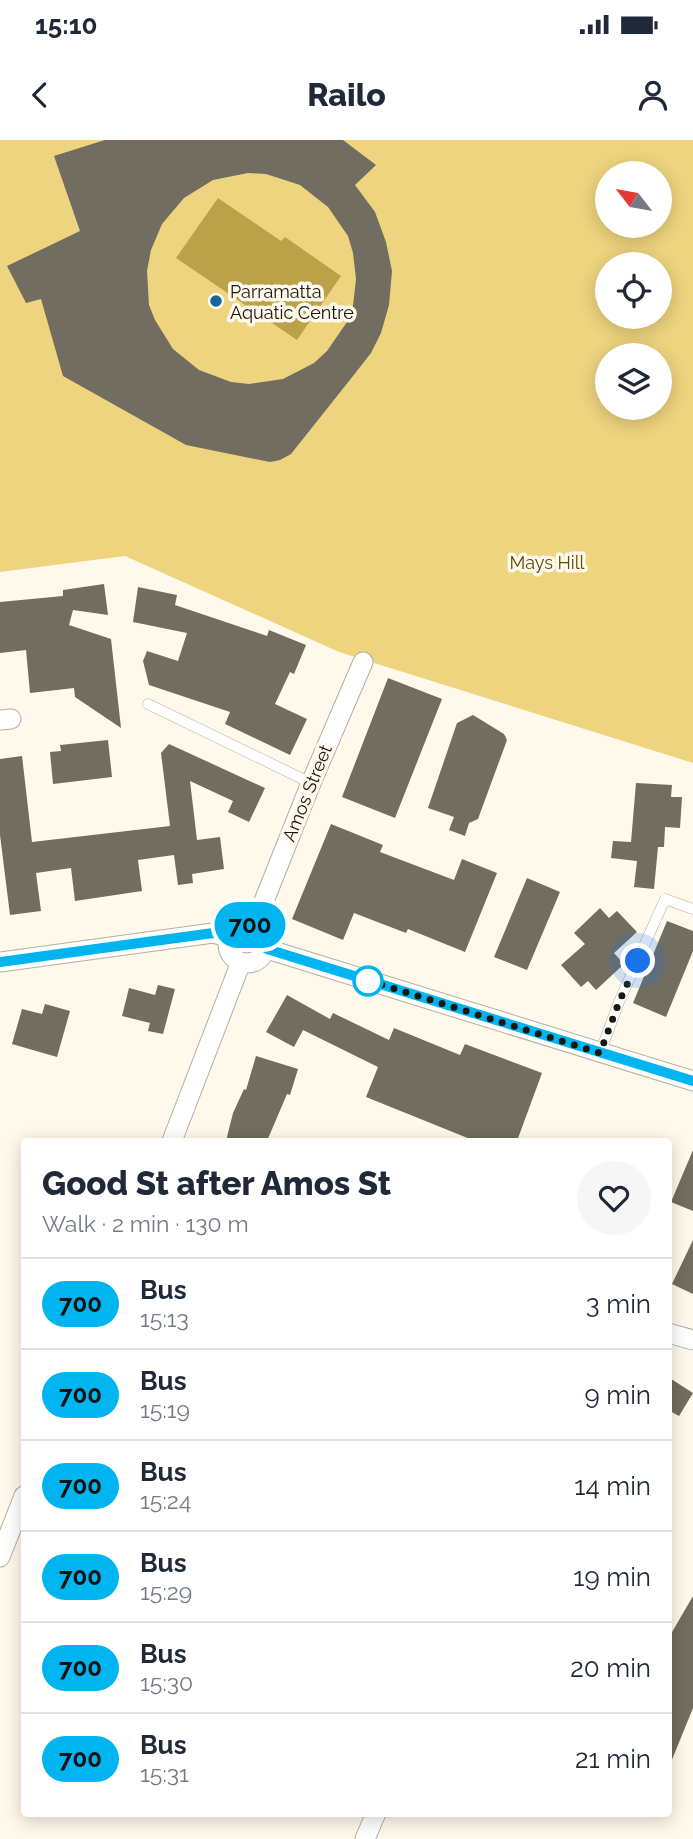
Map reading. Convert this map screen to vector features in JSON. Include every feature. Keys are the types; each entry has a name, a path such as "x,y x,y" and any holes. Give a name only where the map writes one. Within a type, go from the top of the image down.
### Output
{"street":[{"name":"Amos Street","path":"256,927 311,783 363,662"},
{"path":"246,924 256,927 264,935 267,949 256,961 241,962 229,952 228,937 238,926 246,924"},
{"path":"0,962 213,933 228,937"},
{"path":"267,949 693,1081"},
{"path":"173,1138 241,962"},
{"path":"672,1334 693,1340"},
{"path":"0,1557 17,1537 21,1514"},
{"path":"365,1839 374,1817"}],"lane":[{"path":"148,704 311,783"},
{"path":"600,1053 619,1002 665,899 693,909"}],"green space":[{"name":"Mays Hill","path":"0,140 693,140 693,763 339,652 125,556 0,572"}],"shaded area":[{"path":"218,198 281,241 285,237 341,276 297,340 176,258"}],"building":[{"name":"Parramatta Aquatic Centre","path":"105,140 343,140 376,165 355,185 375,212 386,242 392,271 389,305 381,333 371,353 291,454 270,462 186,445 63,376 41,299 26,303 7,266 80,231 54,156","holes":["248,173 266,174 300,185 328,207 348,236 356,279 353,306 347,322 327,351 314,363 283,379 249,384 231,382 199,370 173,349 149,305 147,271 151,250 162,224 184,198 213,180"]},
{"path":"104,584 108,615 73,610 69,625 111,639 121,728 75,697 74,688 30,693 26,650 0,653 0,602 63,596 63,590"},
{"path":"138,587 177,595 175,605 267,636 269,630 306,645 294,674 290,672 275,704 307,719 290,755 225,724 230,712 149,685 143,661 147,651 178,661 187,633 133,622"},
{"path":"388,678 442,699 395,818 342,797"},
{"path":"473,715 504,734 507,740 478,819 469,823 465,836 449,830 454,817 428,808 457,723"},
{"path":"108,740 112,777 53,784 50,752 61,751 60,745"},
{"path":"169,744 265,788 249,822 228,812 233,801 190,781 197,840 220,837 224,869 192,874 193,883 178,885 174,855 138,860 142,891 75,901 71,868 36,873 41,911 10,915 0,835 0,759 22,756 32,842 170,826 161,753"},
{"path":"636,783 672,785 671,797 682,797 680,828 665,827 664,847 658,847 654,889 634,887 637,861 611,858 613,841 631,842"},
{"path":"331,824 383,845 380,852 454,880 462,859 497,873 465,952 408,929 406,933 354,913 343,940 292,919"},
{"path":"527,878 560,892 527,970 494,957"},
{"path":"600,908 609,918 617,911 637,932 614,953 624,964 596,990 588,981 581,987 561,965 585,944 574,933"},
{"path":"667,921 693,931 693,951 666,1017 633,1003"},
{"path":"158,985 175,989 163,1034 148,1031 150,1023 122,1016 129,988 155,995"},
{"path":"287,995 330,1019 333,1013 389,1040 394,1028 460,1055 465,1044 542,1073 518,1138 468,1138 366,1097 378,1067 303,1030 294,1047 266,1032"},
{"path":"45,1004 70,1011 57,1057 12,1044 22,1009 42,1014"},
{"path":"256,1056 298,1069 290,1095 287,1094 268,1138 227,1138 233,1113 244,1089 246,1090"},
{"path":"693,1150 693,1211 672,1202"},
{"path":"693,1240 693,1294 672,1284"},
{"path":"672,1380 693,1393 679,1416 672,1412"},
{"path":"693,1596 693,1708 672,1760 672,1632"}],"bus line":[{"name":"700","path":"0,962 213,933 228,937 232,930 246,924 259,929 264,935 267,949 693,1081"}],"place":[{"name":"Parramatta Aquatic Centre","path":"216,301"}],"route":[{"path":"368,981 357,977 600,1053 638,961"}]}
